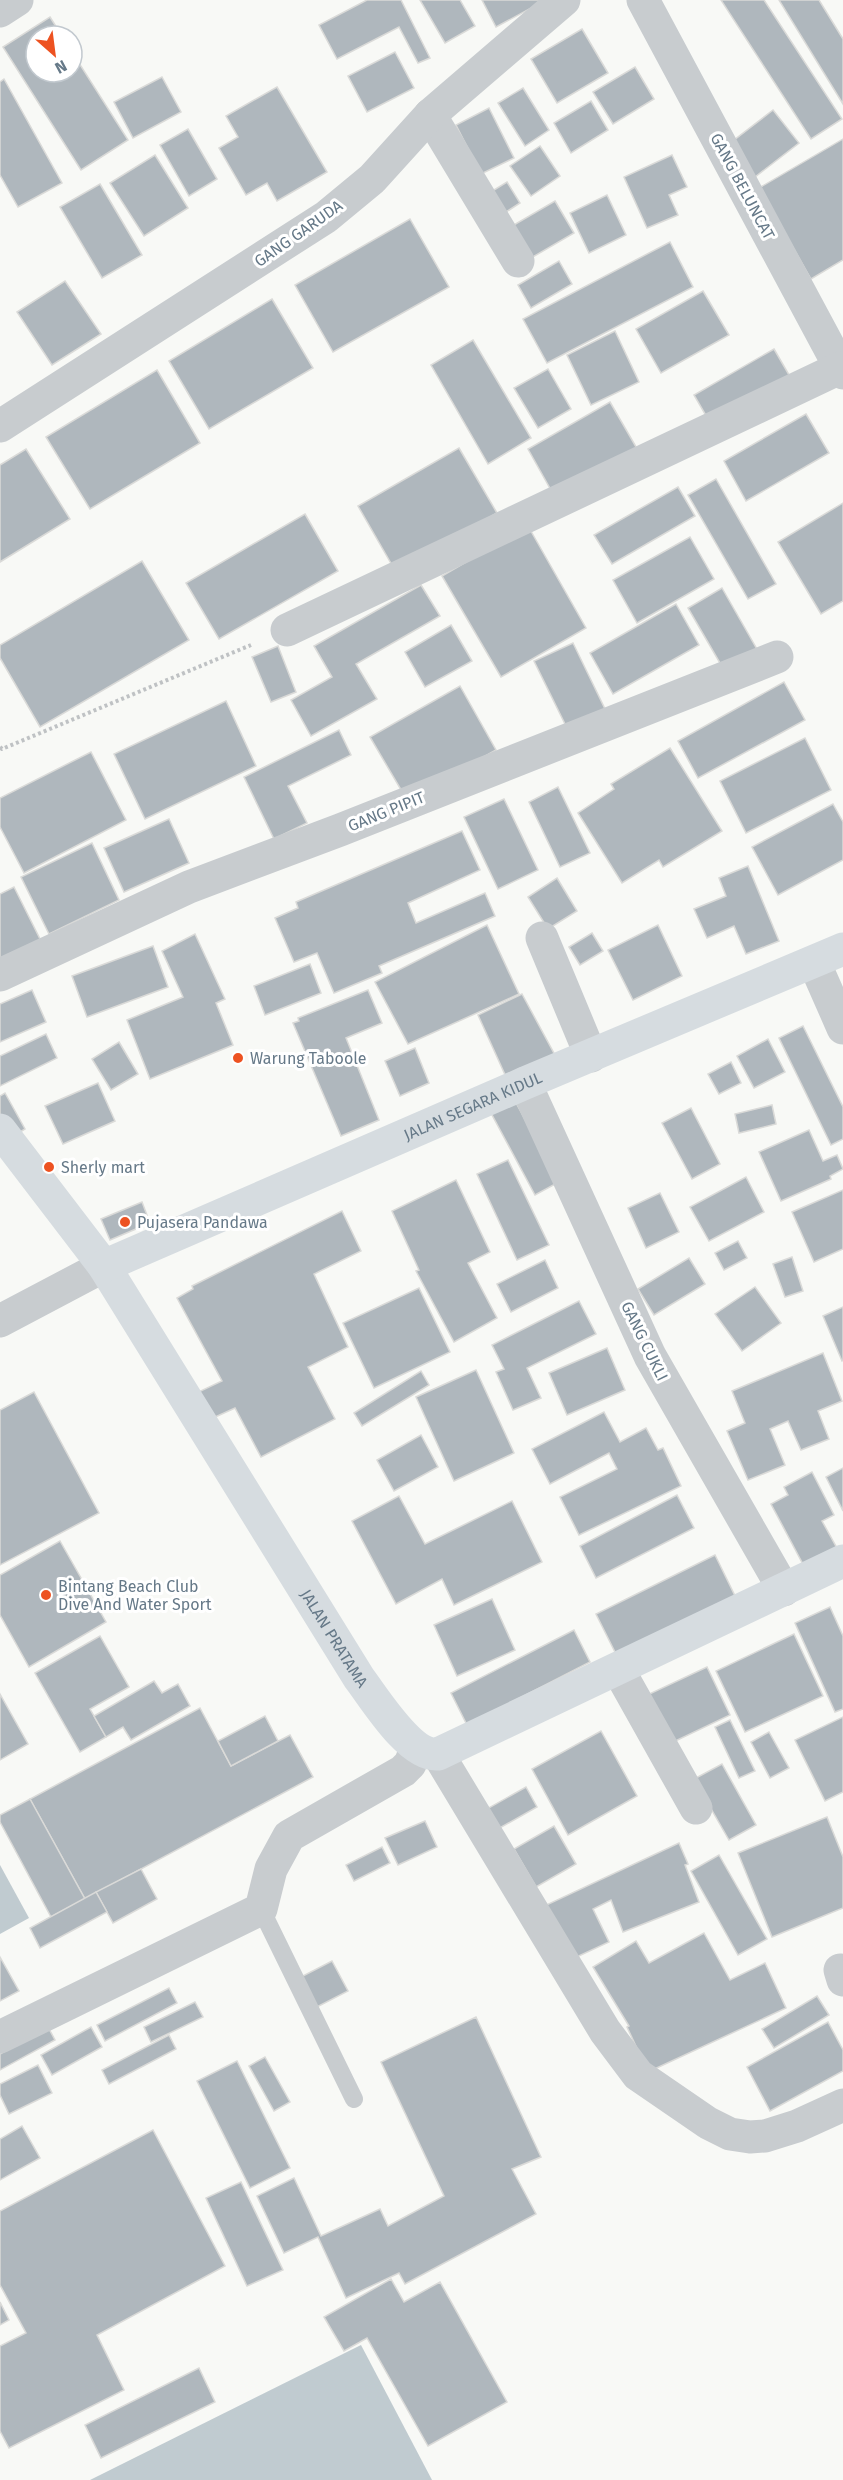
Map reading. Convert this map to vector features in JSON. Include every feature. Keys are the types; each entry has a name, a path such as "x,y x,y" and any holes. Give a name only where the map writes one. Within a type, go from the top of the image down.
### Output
{"street":[{"path":"0,11 17,0"},
{"name":"GANG GARUDA","path":"0,426 326,217 372,179 430,115 564,0"},
{"name":"GANG BELUNCAT","path":"643,0 842,370"},
{"path":"430,115 518,261"},
{"path":"287,630 842,370"},
{"name":"GANG PIPIT","path":"0,975 189,886 340,830 777,657"},
{"path":"543,938 591,1056"},
{"path":"829,956 843,1029"},
{"name":"JALAN SEGARA KIDUL","path":"104,1266 525,1083 829,956"},
{"name":"GANG CUKLI","path":"525,1083 650,1356 784,1590"},
{"name":"JALAN PRATAMA","path":"0,1130 104,1266 359,1678 387,1715 427,1752"},
{"path":"0,1321 104,1266"},
{"path":"0,2037 261,1909 271,1869 289,1836 403,1771 427,1752 618,1669 843,1561"},
{"path":"618,1669 696,1808"},
{"path":"427,1752 605,2031 638,2075 708,2123 730,2134 750,2138 797,2126 843,2105"}],"lane":[{"path":"261,1909 354,2099"}],"path":[{"path":"0,747 287,630"}],"shaded area":[{"path":"0,1865 29,1918 0,1934"},
{"path":"361,2345 432,2480 90,2480"}],"building":[{"path":"367,0 401,0 430,58 418,63 399,27 337,59 319,25"},
{"path":"420,0 460,0 475,26 445,43"},
{"path":"482,0 546,0 496,27"},
{"path":"721,0 764,0 842,119 811,139"},
{"path":"779,0 819,0 843,39 843,104"},
{"path":"50,17 54,24 39,24"},
{"path":"582,29 608,73 557,103 531,59"},
{"path":"24,34 24,80 3,47"},
{"path":"395,52 414,88 367,112 348,76"},
{"path":"635,67 654,99 613,124 593,92"},
{"path":"84,71 128,140 81,170 26,84 84,84"},
{"path":"162,77 181,112 133,138 114,102"},
{"path":"4,79 62,183 18,207 0,175 0,82"},
{"path":"277,87 327,172 277,201 267,183 246,195 219,148 238,137 226,116"},
{"path":"523,88 549,130 525,146 498,103"},
{"path":"591,101 608,130 571,153 554,123"},
{"path":"489,108 514,158 481,174 456,125"},
{"path":"773,110 799,143 755,177 729,144"},
{"path":"188,129 217,179 189,196 160,145"},
{"path":"843,139 843,260 811,279 759,188"},
{"path":"540,146 560,176 531,196 510,166"},
{"path":"155,155 188,208 144,236 110,183"},
{"path":"672,155 687,187 669,195 678,215 647,228 624,177"},
{"path":"507,182 520,203 503,214 489,193"},
{"path":"100,184 142,255 102,278 60,207"},
{"path":"607,195 626,235 589,253 570,213"},
{"path":"555,201 574,233 531,258 512,226"},
{"path":"410,219 449,287 333,352 295,285"},
{"path":"670,242 693,287 547,363 523,319"},
{"path":"559,261 572,284 531,308 518,285"},
{"path":"65,281 101,334 52,365 17,312"},
{"path":"703,291 729,335 661,373 636,329"},
{"path":"272,299 313,368 209,429 169,361"},
{"path":"615,331 639,382 591,405 567,355"},
{"path":"473,340 531,438 488,464 431,365"},
{"path":"774,349 792,380 712,426 694,395"},
{"path":"548,369 571,409 538,428 514,388"},
{"path":"157,370 200,443 90,509 46,437"},
{"path":"610,402 639,452 556,499 528,449"},
{"path":"806,414 829,453 746,501 724,461"},
{"path":"459,448 497,513 396,572 358,506"},
{"path":"26,449 70,519 0,562 0,465"},
{"path":"716,479 776,584 748,599 688,495"},
{"path":"678,487 695,516 612,564 594,535"},
{"path":"843,503 843,601 821,614 778,542"},
{"path":"305,514 338,571 219,639 186,583"},
{"path":"528,526 586,628 501,677 442,576"},
{"path":"690,537 714,579 637,623 613,580"},
{"path":"142,561 189,640 40,727 0,658 0,645"},
{"path":"421,585 440,616 356,664 377,699 311,736 291,700 332,677 314,646"},
{"path":"722,588 758,651 724,670 688,608"},
{"path":"676,604 699,645 613,694 590,653"},
{"path":"451,625 472,661 425,687 405,652"},
{"path":"573,643 605,709 567,728 534,661"},
{"path":"278,646 296,692 271,702 252,657"},
{"path":"784,682 805,720 698,778 678,741"},
{"path":"460,686 496,750 407,800 370,737"},
{"path":"226,701 256,766 145,819 114,754"},
{"path":"339,730 351,755 288,786 307,823 274,839 244,777"},
{"path":"805,738 831,790 746,833 720,781"},
{"path":"670,748 722,831 663,867 659,860 622,883 578,813 614,789 611,784"},
{"path":"91,752 126,820 24,873 0,827 0,798"},
{"path":"558,787 590,853 560,867 529,802"},
{"path":"504,799 538,870 498,889 464,817"},
{"path":"833,804 843,822 843,860 778,895 752,847"},
{"path":"169,819 189,863 124,892 104,848"},
{"path":"462,831 480,870 408,903 416,923 485,893 495,916 379,966 382,973 334,993 317,953 294,962 275,918 298,908 296,902"},
{"path":"92,843 119,900 49,934 21,877"},
{"path":"748,866 779,941 746,954 734,926 707,938 694,909 726,896 719,878"},
{"path":"557,878 577,911 548,929 528,897"},
{"path":"14,887 43,945 0,966 0,894"},
{"path":"487,925 519,994 408,1044 375,982"},
{"path":"658,925 682,976 633,1000 608,950"},
{"path":"592,933 603,951 580,965 569,947"},
{"path":"195,934 225,999 216,1003 233,1045 150,1079 127,1020 183,997 162,951"},
{"path":"153,946 168,987 87,1017 72,976"},
{"path":"310,964 321,993 265,1015 254,986"},
{"path":"32,990 46,1022 0,1042 0,1004"},
{"path":"368,990 382,1023 346,1038 379,1120 341,1136 293,1023 299,1021 298,1018"},
{"path":"522,994 556,1057 507,1079 478,1015"},
{"path":"803,1026 843,1107 843,1139 831,1145 779,1038"},
{"path":"46,1034 57,1058 0,1086 0,1056"},
{"path":"768,1039 785,1072 754,1088 737,1056"},
{"path":"119,1042 138,1074 111,1090 92,1059"},
{"path":"415,1048 429,1083 400,1096 385,1061"},
{"path":"731,1062 741,1083 719,1094 708,1074"},
{"path":"98,1083 115,1121 63,1144 45,1106"},
{"path":"5,1093 25,1129 9,1139 0,1122 0,1096"},
{"path":"515,1101 559,1182 535,1195 491,1113"},
{"path":"772,1105 776,1124 739,1133 735,1114"},
{"path":"691,1108 720,1164 692,1179 662,1123"},
{"path":"809,1130 823,1161 837,1155 843,1169 830,1176 831,1179 781,1201 759,1152"},
{"path":"508,1160 549,1245 517,1260 477,1174"},
{"path":"746,1177 764,1212 709,1241 690,1207"},
{"path":"456,1180 490,1252 468,1263 497,1318 454,1342 416,1271 419,1270 392,1211"},
{"path":"843,1190 843,1249 814,1262 792,1212"},
{"path":"660,1193 679,1232 646,1248 628,1208"},
{"path":"142,1202 150,1223 110,1240 101,1219"},
{"path":"342,1211 361,1251 314,1274 348,1347 308,1367 335,1419 261,1457 235,1408 202,1423 190,1396 222,1381 177,1298 193,1289 192,1286"},
{"path":"738,1241 747,1258 724,1270 715,1253"},
{"path":"792,1257 803,1291 785,1297 773,1264"},
{"path":"689,1258 705,1284 654,1315 638,1289"},
{"path":"545,1260 558,1288 511,1312 497,1284"},
{"path":"755,1287 781,1323 742,1351 715,1314"},
{"path":"419,1288 450,1352 374,1388 343,1323"},
{"path":"579,1301 596,1334 527,1368 541,1398 513,1410 496,1372 504,1369 492,1345"},
{"path":"843,1307 843,1360 842,1361 823,1316"},
{"path":"607,1348 625,1390 567,1415 549,1373"},
{"path":"823,1353 842,1401 818,1411 829,1439 801,1450 788,1421 770,1429 785,1465 748,1480 727,1431 745,1423 732,1391"},
{"path":"476,1370 514,1453 454,1481 416,1397"},
{"path":"421,1371 429,1385 362,1426 354,1413"},
{"path":"34,1392 99,1513 0,1565 0,1410"},
{"path":"604,1412 620,1442 646,1428 658,1450 663,1448 681,1486 579,1535 560,1497 617,1469 609,1453 550,1484 532,1449"},
{"path":"421,1435 438,1467 394,1491 377,1460"},
{"path":"843,1468 843,1511 826,1477"},
{"path":"812,1472 834,1515 822,1521 838,1550 805,1568 771,1504 788,1495 784,1487"},
{"path":"677,1495 694,1528 596,1578 580,1546"},
{"path":"399,1496 425,1544 512,1501 542,1562 454,1605 442,1579 396,1604 352,1521"},
{"name":"Bintang Beach Club Dive And Water Sport","path":"60,1541 106,1622 29,1667 0,1615 0,1575"},
{"path":"715,1555 737,1600 618,1658 596,1614"},
{"path":"492,1599 515,1650 457,1676 434,1625"},
{"path":"830,1607 843,1636 843,1709 835,1712 795,1623"},
{"path":"574,1630 590,1662 467,1725 451,1693"},
{"path":"794,1634 823,1696 745,1732 716,1671"},
{"path":"100,1636 129,1687 90,1709 106,1737 80,1752 35,1673"},
{"path":"707,1667 730,1715 667,1745 645,1696"},
{"path":"154,1681 162,1693 178,1684 190,1706 131,1740 123,1727 106,1737 94,1716"},
{"path":"0,1694 28,1744 0,1760"},
{"path":"200,1708 231,1766 290,1735 313,1777 85,1899 30,1799"},
{"path":"265,1716 278,1741 231,1766 218,1741"},
{"path":"843,1717 843,1792 825,1801 795,1740"},
{"path":"730,1720 755,1771 739,1778 715,1727"},
{"path":"601,1731 637,1796 568,1835 532,1769"},
{"path":"769,1732 789,1768 770,1778 751,1742"},
{"path":"722,1764 756,1825 729,1840 694,1779"},
{"path":"526,1787 537,1807 489,1834 478,1814"},
{"path":"30,1799 85,1899 51,1917 0,1822 0,1815"},
{"path":"827,1817 843,1857 843,1908 772,1937 738,1853"},
{"path":"425,1821 437,1847 398,1865 385,1838"},
{"path":"554,1826 576,1864 536,1887 514,1849"},
{"path":"679,1843 699,1902 623,1932 611,1900 593,1909 609,1942 568,1961 542,1907"},
{"path":"382,1847 390,1863 354,1881 346,1865"},
{"path":"719,1855 767,1939 738,1955 691,1871"},
{"path":"141,1869 157,1899 113,1923 96,1892"},
{"path":"96,1892 107,1912 40,1948 30,1928"},
{"path":"704,1933 730,1980 765,1963 786,2008 648,2072 627,2027 629,2026 593,1967 636,1941 649,1963"},
{"path":"0,1957 19,1991 0,2001"},
{"path":"332,1961 348,1991 313,2009 297,1979"},
{"path":"169,1988 177,2003 105,2041 97,2025"},
{"path":"817,1996 829,2015 774,2048 762,2029"},
{"path":"195,2002 203,2017 151,2042 144,2027"},
{"path":"476,2017 541,2157 512,2169 536,2214 405,2284 399,2273 346,2298 318,2237 284,2253 257,2196 294,2178 321,2236 380,2209 388,2226 444,2196 381,2062"},
{"path":"828,2022 843,2050 843,2071 770,2111 747,2067"},
{"path":"48,2027 55,2040 0,2070 0,2054"},
{"path":"91,2027 102,2047 52,2075 41,2055"},
{"path":"169,2035 176,2049 109,2084 102,2070"},
{"path":"265,2057 290,2102 274,2111 249,2066"},
{"path":"237,2061 290,2168 250,2188 197,2081"},
{"path":"38,2065 52,2093 9,2114 0,2095 0,2084"},
{"path":"22,2126 40,2158 0,2180 0,2139"},
{"path":"153,2130 225,2266 97,2335 124,2390 9,2448 0,2431 0,2346 26,2333 0,2285 0,2211"},
{"path":"241,2182 283,2270 247,2286 206,2198"},
{"path":"391,2279 404,2302 440,2282 507,2402 428,2446 367,2338 344,2351 324,2317"},
{"path":"0,2302 9,2320 0,2325"},
{"path":"199,2368 215,2402 101,2458 85,2425"}],"place":[{"name":"Warung Taboole","path":"238,1058"},
{"name":"Sherly mart","path":"49,1167"},
{"name":"Pujasera Pandawa","path":"125,1222"},
{"name":"Bintang Beach Club Dive And Water Sport","path":"46,1595"}]}
